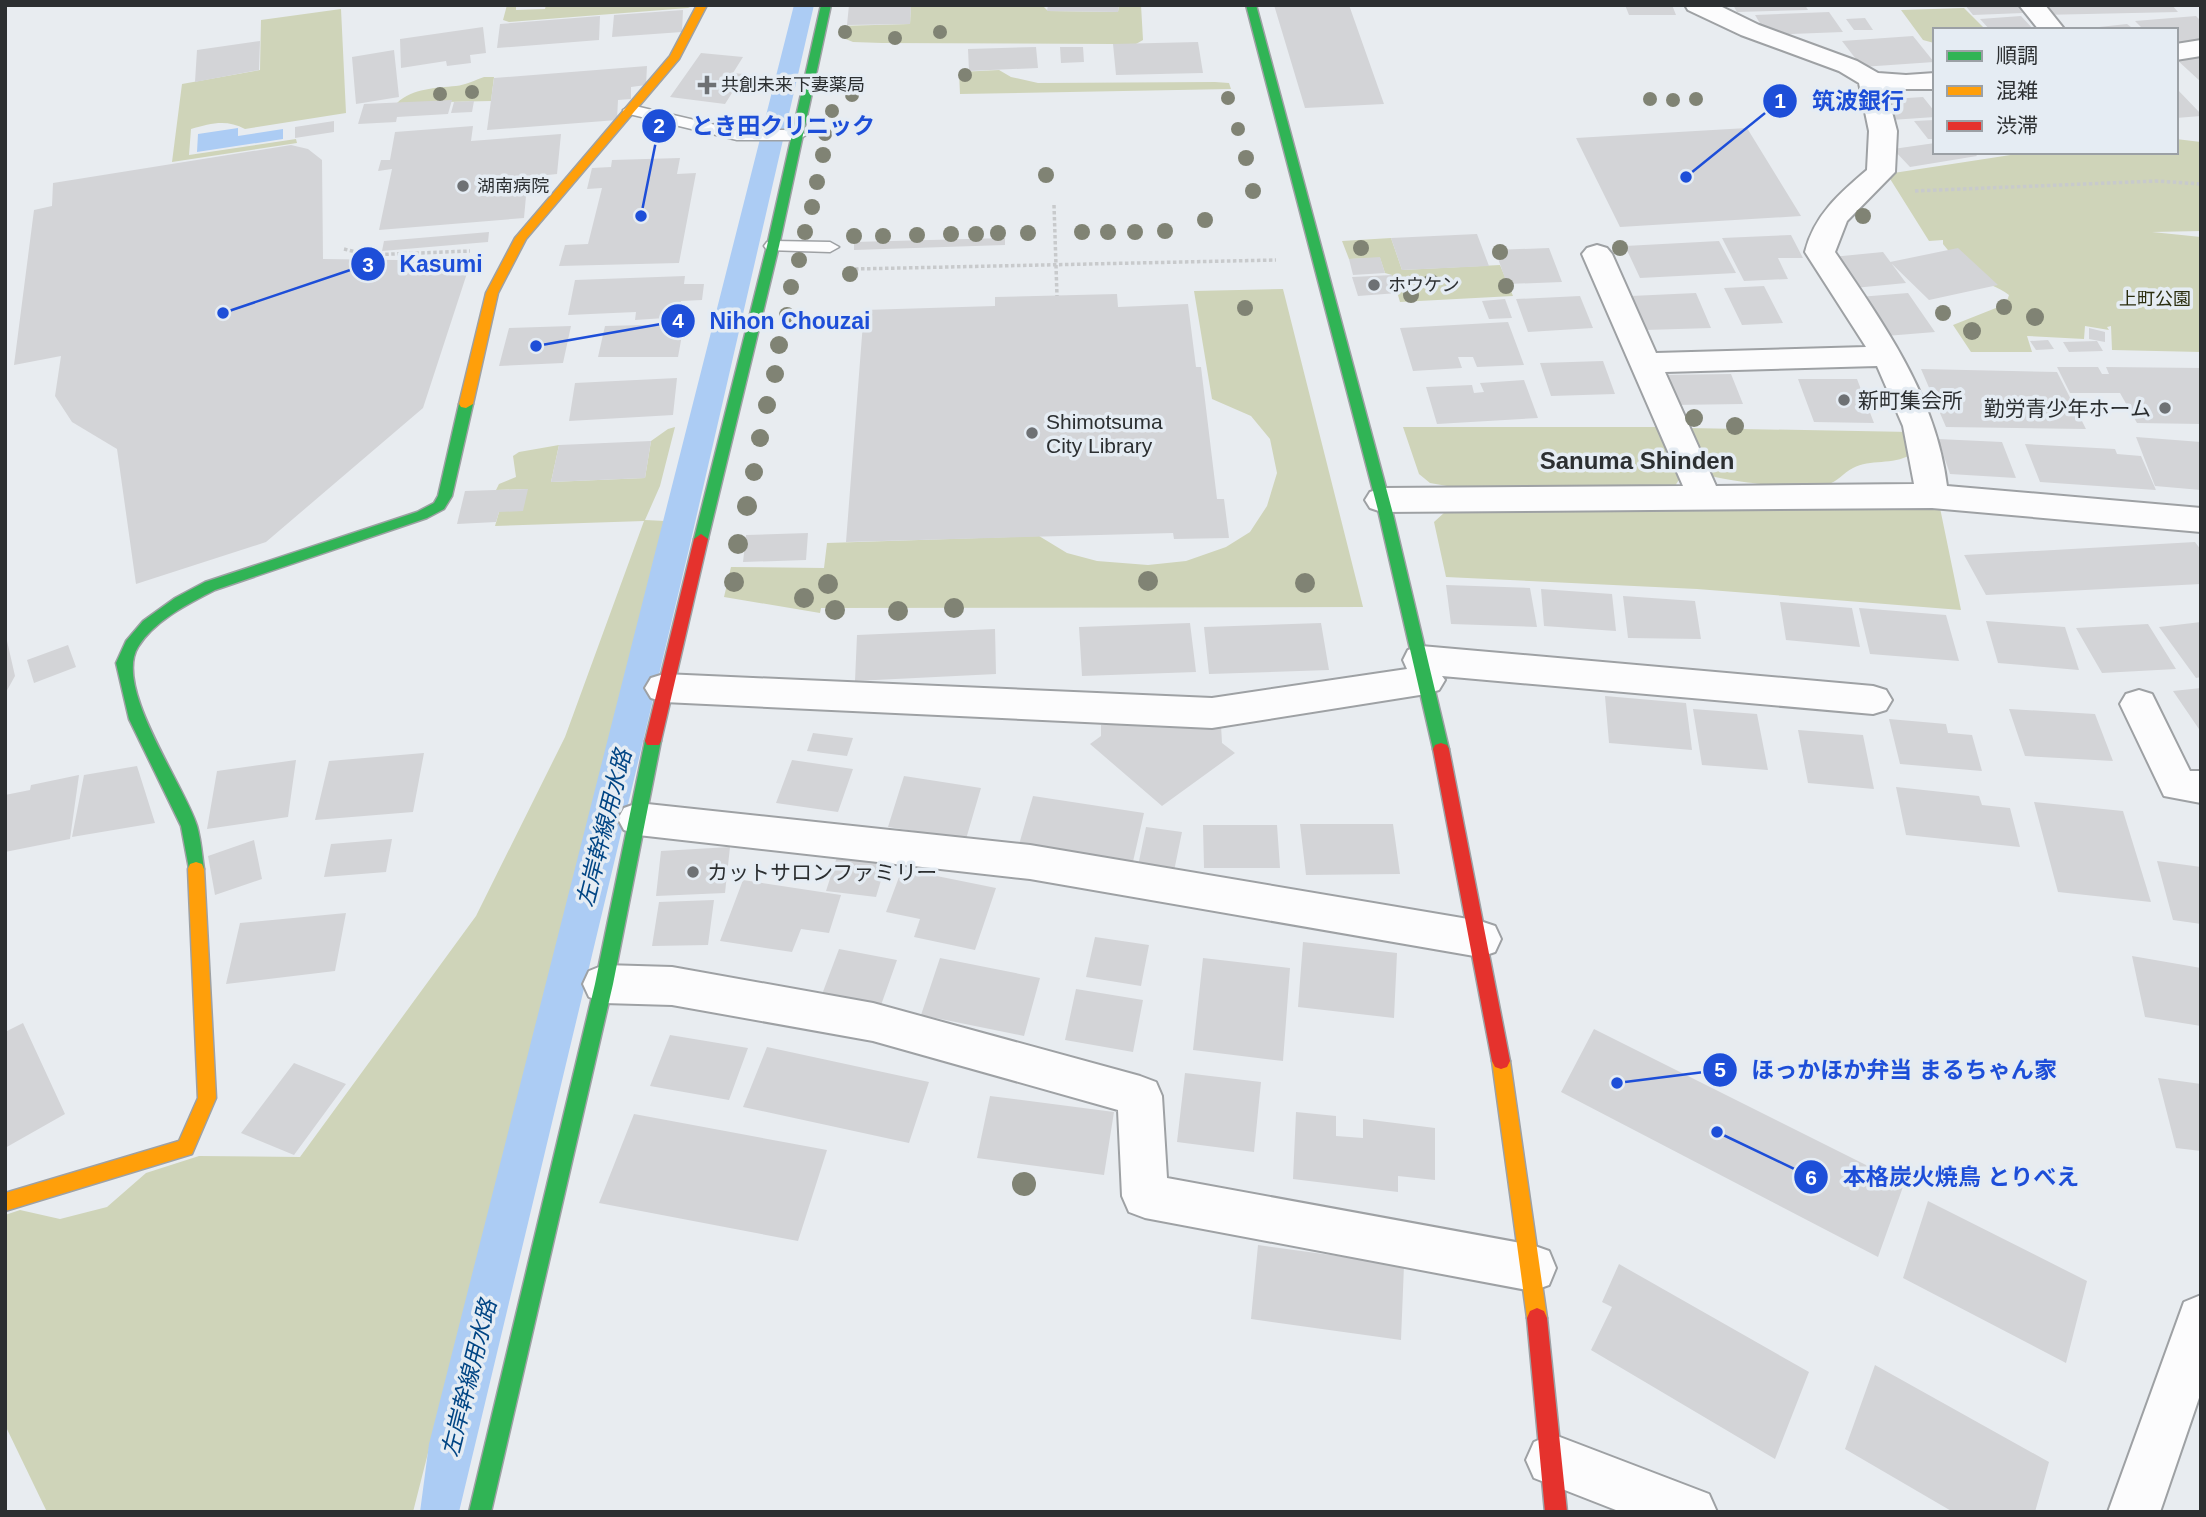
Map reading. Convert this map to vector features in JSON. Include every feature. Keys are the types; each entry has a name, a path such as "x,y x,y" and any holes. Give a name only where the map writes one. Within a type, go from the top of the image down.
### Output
{"street":[{"path":"5,1202 185,1149 207,1098 197,877 189,827 137,719 124,663 131,645 148,625 180,602 210,586 422,515 439,506 445,496 492,293 521,238 675,57 702,5"},
{"path":"480,1512 604,984 664,688 773,246 826,5"},
{"path":"1251,5 1382,500 1423,670 1480,939 1532,1268 1556,1512"},
{"path":"1697,5 1750,30 1849,66 1872,80 1906,83 1933,81"},
{"path":"2031,5 2051,28"},
{"path":"2178,52 2201,48"},
{"path":"1872,80 1874,100 1883,131 1881,172 1847,200 1822,236 1820,252 1886,356 1908,398 1926,451 1932,496"},
{"path":"1597,254 1705,498"},
{"path":"1643,363 1886,356"},
{"path":"1382,500 1932,496 2201,520"},
{"path":"664,688 1212,713 1423,670 1873,700"},
{"path":"2139,704 2178,785 2201,787"},
{"path":"638,819 1030,862 1480,939"},
{"path":"604,984 672,986 873,1022 1139,1097 1144,1196 1532,1268"},
{"path":"2134,1512 2201,1319"},
{"path":"1552,1460 1691,1512"}],"lane":[{"path":"631,110 737,135 798,135"},
{"path":"773,246 830,247"}],"path":[{"path":"1906,191 2156,181 2201,184"},
{"path":"1054,205 1057,296"},
{"path":"344,249 368,255 516,248"},
{"path":"844,269 1280,260"}],"green space":[{"path":"507,5 516,5 516,10 545,9 546,5 695,5 688,8 509,22 503,20"},
{"path":"911,5 1042,5 1048,11 1118,12 1119,5 1141,5 1143,40 1136,44 882,43 853,42 843,38 840,26 910,24"},
{"path":"1964,8 1984,28 1933,28 1933,43 1923,40 1901,10"},
{"path":"341,9 346,113 245,129 225,123 198,127 191,129 189,155 296,139 297,143 172,162 182,84 260,70 261,20"},
{"path":"999,70 1011,77 1038,83 1215,82 1229,83 1231,89 960,94 959,72"},
{"path":"484,77 494,77 491,101 397,103 410,94 460,85"},
{"name":"上町公園","path":"2178,139 2201,142 2201,231 2152,232 2201,237 2201,352 2112,350 2111,326 2107,327 2109,330 2085,326 2084,339 2027,336 2032,352 1971,352 1953,325 2006,304 2009,295 1969,274 1943,244 1943,240 1929,241 1887,174 2017,154 2178,154"},
{"path":"1391,238 1402,270 1500,265 1513,296 1400,302 1392,275 1385,273 1380,258 1349,259 1342,241"},
{"path":"1283,289 1363,607 821,608 820,613 724,597 731,567 824,568 827,543 1039,536 1067,553 1097,561 1148,565 1186,561 1226,547 1250,532 1267,506 1277,473 1270,439 1251,416 1212,399 1194,291"},
{"path":"675,427 660,486 645,520 665,521 413,1512 47,1512 5,1425 5,1215 20,1210 60,1219 107,1207 146,1173 199,1156 300,1157 476,916 565,737 644,521 495,526 499,512 528,489 496,490 499,484 516,477 513,456 519,452 559,445 551,482 645,478 651,441"},
{"path":"1403,427 1658,427 1680,478 1675,486 1663,488 1447,486 1430,483 1419,474"},
{"path":"1688,428 1911,432 1910,455 1896,460 1860,465 1826,485 1802,487 1749,483 1708,475"},
{"path":"1741,504 1940,508 1961,610 1697,589 1446,577 1434,522 1445,512 1458,509"}],"water":[{"name":"左岸幹線用水路","path":"794,5 814,5 689,549 459,1512 420,1512 429,1444"},
{"path":"238,128 238,136 283,129 283,139 197,152 198,134"}],"building":[{"path":"849,5 911,5 910,24 847,25"},
{"path":"1048,5 1119,5 1118,12 1047,11"},
{"path":"1274,5 1349,5 1384,104 1305,108"},
{"path":"1625,5 1672,5 1676,15 1629,15"},
{"path":"1733,5 1805,5 1808,10 1737,12"},
{"path":"1965,5 2016,5 2023,13 1973,15"},
{"path":"2034,5 2172,5 2178,12 2041,15"},
{"path":"683,10 682,32 612,37 614,15"},
{"path":"1829,12 1843,32 1767,35 1755,15"},
{"path":"600,16 599,40 497,48 500,24"},
{"path":"2021,16 2032,28 1988,28 1980,19"},
{"path":"2196,16 2201,21 2201,41 2178,43 2178,28 2142,28 2135,21"},
{"path":"1865,18 1873,30 1854,30 1846,19"},
{"path":"2127,24 2132,28 2090,28"},
{"path":"483,27 486,53 470,55 471,63 447,66 446,61 401,68 400,39"},
{"path":"1913,36 1933,62 1862,67 1842,41"},
{"path":"260,41 259,70 195,82 197,50"},
{"path":"1198,42 1203,73 1116,75 1113,44"},
{"path":"1036,47 1038,68 969,71 968,49"},
{"path":"1060,47 1083,47 1084,62 1061,63"},
{"path":"394,50 399,97 356,104 352,57"},
{"name":"共創未来下妻薬局","path":"701,53 743,57 733,73 744,74 725,104 670,97"},
{"path":"2201,54 2201,82 2178,61 2178,59"},
{"path":"647,66 646,85 631,87 631,99 618,100 617,120 487,130 494,78"},
{"path":"2178,90 2201,114 2178,118"},
{"path":"1923,97 1933,110 1933,117 1891,120 1876,100"},
{"path":"452,100 448,114 397,117 396,122 358,124 364,104"},
{"path":"474,101 472,112 451,113 454,102"},
{"path":"1933,120 1933,139 1928,139 1914,121"},
{"path":"334,121 334,132 295,138 295,127"},
{"name":"湖南病院","path":"473,126 471,141 561,134 557,174 538,176 536,196 526,196 524,218 379,230 392,169 378,171 381,160 390,160 395,132"},
{"path":"1747,128 1801,216 1620,227 1576,138"},
{"path":"1933,143 1933,154 1977,156 1910,167 1893,149"},
{"path":"291,145 308,149 322,160 323,259 471,261 423,408 266,542 136,584 117,449 72,422 55,396 61,356 14,365 34,210 52,206 53,183"},
{"path":"680,158 677,174 696,173 679,263 559,266 565,245 588,244 602,188 587,189 592,168 611,167 612,160"},
{"path":"489,232 488,242 382,251 384,241"},
{"path":"1477,234 1489,266 1402,270 1391,238"},
{"path":"1791,235 1803,258 1778,258 1788,279 1744,281 1722,238"},
{"path":"1005,238 1005,245 854,250 854,242"},
{"path":"1719,241 1736,273 1640,278 1625,246"},
{"path":"1549,248 1562,282 1507,284 1495,250"},
{"path":"1958,248 1998,285 1929,300 1890,262"},
{"path":"1883,252 1906,283 1854,288 1832,257"},
{"path":"1380,257 1385,273 1353,275 1349,259"},
{"path":"1392,275 1398,293 1358,296 1352,277"},
{"path":"685,276 684,284 704,284 702,300 681,301 679,313 666,314 665,318 635,320 636,312 568,315 575,280"},
{"path":"1764,286 1783,323 1742,325 1724,288"},
{"path":"1696,293 1711,328 1645,330 1631,296"},
{"path":"1908,293 1935,332 1886,336 1859,297"},
{"name":"Shimotsuma City Library","path":"1117,294 1118,307 1188,304 1196,367 1201,367 1217,499 1224,499 1229,538 1174,539 1173,533 846,542 864,310 995,306 995,297"},
{"path":"1580,296 1593,328 1528,332 1516,299"},
{"path":"1505,299 1512,318 1489,319 1482,301"},
{"path":"1508,322 1524,365 1477,367 1473,357 1458,357 1462,368 1413,371 1400,328"},
{"path":"684,324 678,357 598,357 605,326"},
{"path":"571,326 563,363 499,366 509,328"},
{"path":"2089,328 2105,332 2105,342 2089,339"},
{"path":"2048,340 2054,349 2036,350 2030,341"},
{"path":"2097,341 2103,351 2069,352 2063,342"},
{"path":"1603,361 1615,394 1551,396 1540,363"},
{"name":"勤労青少年ホーム","path":"2057,367 2098,367 2102,374 2109,374 2106,367 2201,368 2201,424 2137,423 2120,393 2070,393"},
{"path":"1921,369 2057,372 2086,429 1946,427"},
{"path":"1731,374 1743,404 1672,405 1661,375"},
{"path":"677,378 673,415 569,421 575,383"},
{"path":"1798,379 1857,379 1874,423 1814,422"},
{"path":"1524,380 1538,418 1437,424 1426,387 1472,385 1474,393 1484,392 1480,383"},
{"path":"2136,437 2201,442 2201,490 2155,486"},
{"path":"1938,439 2002,442 2016,478 1950,474"},
{"path":"651,441 645,478 551,482 559,445"},
{"path":"2025,444 2115,449 2117,454 2141,456 2156,490 2040,482"},
{"path":"528,489 523,511 499,512 496,522 457,524 465,491"},
{"path":"808,533 806,560 743,562 746,535"},
{"path":"2195,542 2201,550 2201,584 1986,595 1964,555"},
{"path":"1446,585 1530,588 1537,627 1451,624"},
{"path":"1541,589 1612,594 1616,631 1544,626"},
{"path":"1623,596 1695,601 1701,639 1628,638"},
{"path":"1780,602 1852,608 1860,647 1786,640"},
{"path":"1859,608 1946,615 1959,661 1870,654"},
{"path":"1986,621 2065,627 2079,670 1998,663"},
{"path":"2201,622 2201,677 2196,678 2159,627"},
{"path":"1190,623 1196,672 1082,676 1079,627"},
{"path":"1321,623 1329,670 1209,674 1204,627"},
{"path":"2148,624 2176,669 2102,673 2076,628"},
{"path":"995,629 996,674 855,681 857,635"},
{"path":"5,632 15,676 5,694"},
{"path":"68,645 76,667 34,683 27,660"},
{"path":"2201,688 2201,732 2173,691"},
{"path":"1605,696 1686,703 1692,750 1609,743"},
{"path":"1693,709 1757,714 1768,770 1702,765"},
{"path":"2009,709 2095,714 2113,761 2025,756"},
{"path":"1889,719 1946,724 1948,733 1972,735 1982,771 1900,764"},
{"path":"1101,725 1221,725 1222,743 1235,753 1162,806 1090,744 1101,736"},
{"path":"1798,730 1863,735 1874,789 1808,783"},
{"path":"813,733 853,738 847,756 807,751"},
{"path":"424,753 413,812 315,820 329,761"},
{"path":"296,760 288,817 207,829 217,771"},
{"path":"792,760 853,769 838,812 776,803"},
{"path":"137,766 155,823 72,837 84,775"},
{"path":"79,775 70,839 5,852 5,795 30,790 31,785"},
{"path":"904,776 981,788 966,839 888,827"},
{"path":"1896,787 1979,796 1982,805 2010,808 2020,847 1906,835"},
{"path":"1033,796 1144,813 1132,866 1018,848"},
{"path":"2034,802 2123,811 2151,902 2058,892"},
{"path":"1300,824 1393,824 1400,874 1306,875"},
{"path":"1203,825 1277,825 1280,868 1204,868"},
{"path":"1146,827 1182,832 1173,876 1137,871"},
{"path":"392,839 386,872 324,877 331,844"},
{"path":"254,840 262,879 215,895 208,856"},
{"name":"カットサロンファミリー","path":"730,847 725,893 656,896 661,851"},
{"path":"837,857 886,864 876,897 826,891"},
{"path":"2157,861 2201,867 2201,924 2173,920"},
{"path":"902,869 996,888 975,950 914,937 920,919 886,912"},
{"path":"743,880 841,895 829,933 801,929 792,952 720,941"},
{"path":"714,900 708,945 652,946 659,902"},
{"path":"346,913 335,971 226,984 240,923"},
{"path":"1095,937 1149,945 1141,986 1086,977"},
{"path":"1303,942 1397,953 1394,1018 1298,1007"},
{"path":"839,949 897,960 880,1008 821,997"},
{"path":"2132,956 2201,968 2201,1026 2145,1017"},
{"path":"940,958 1040,978 1024,1036 921,1015"},
{"path":"1203,958 1290,968 1283,1061 1193,1050"},
{"path":"1076,989 1143,1000 1133,1052 1065,1040"},
{"path":"23,1023 65,1114 5,1148 5,1032"},
{"path":"1594,1029 1904,1184 1878,1257 1561,1092"},
{"path":"670,1035 748,1048 729,1100 650,1086"},
{"path":"767,1047 929,1082 909,1143 743,1107"},
{"path":"294,1063 346,1084 294,1155 241,1133"},
{"path":"1185,1073 1261,1082 1254,1152 1177,1142"},
{"path":"2158,1078 2201,1084 2201,1151 2176,1148"},
{"path":"990,1096 1114,1112 1104,1175 977,1158"},
{"path":"1296,1112 1336,1116 1336,1136 1363,1138 1363,1119 1435,1128 1435,1180 1398,1176 1398,1192 1293,1179"},
{"path":"634,1114 827,1150 798,1241 599,1203"},
{"path":"1928,1201 2087,1281 2066,1363 1903,1278"},
{"path":"1258,1245 1404,1265 1401,1340 1251,1319"},
{"path":"1619,1264 1809,1372 1775,1459 1591,1350 1612,1307 1602,1302"},
{"path":"1875,1365 2049,1462 2035,1512 1953,1512 1845,1449"}],"traffic: fast":[{"path":"701,539 773,246 826,5"},
{"path":"1251,5 1385,510 1441,749"},
{"path":"196,869 189,826 137,719 124,663 131,645 148,625 180,602 210,586 422,515 439,506 445,496 466,404"},
{"path":"480,1512 604,984 653,741"}],"traffic: slow":[{"path":"466,404 492,293 521,238 675,57 702,5"},
{"path":"5,1202 185,1148 207,1098 196,869"},
{"path":"1501,1061 1537,1318"}],"traffic: jam":[{"path":"653,741 701,539"},
{"path":"1441,749 1501,1061"},
{"path":"1537,1318 1556,1512"}],"place":[{"name":"共創未来下妻薬局","path":"707,85"},
{"name":"筑波銀行","path":"1686,177"},
{"name":"湖南病院","path":"463,186"},
{"name":"とき田クリニック","path":"641,216"},
{"name":"ホウケン","path":"1374,285"},
{"name":"Kasumi","path":"223,313"},
{"name":"Nihon Chouzai","path":"536,346"},
{"name":"新町集会所","path":"1844,400"},
{"name":"勤労青少年ホーム","path":"2165,408"},
{"name":"Shimotsuma City Library","path":"1032,433"},
{"name":"カットサロンファミリー","path":"693,872"},
{"name":"ほっかほか弁当 まるちゃん家","path":"1617,1083"},
{"name":"本格炭火焼鳥 とりべえ","path":"1717,1132"}],"district":[{"name":"Sanuma Shinden","path":"1637,460"}]}
